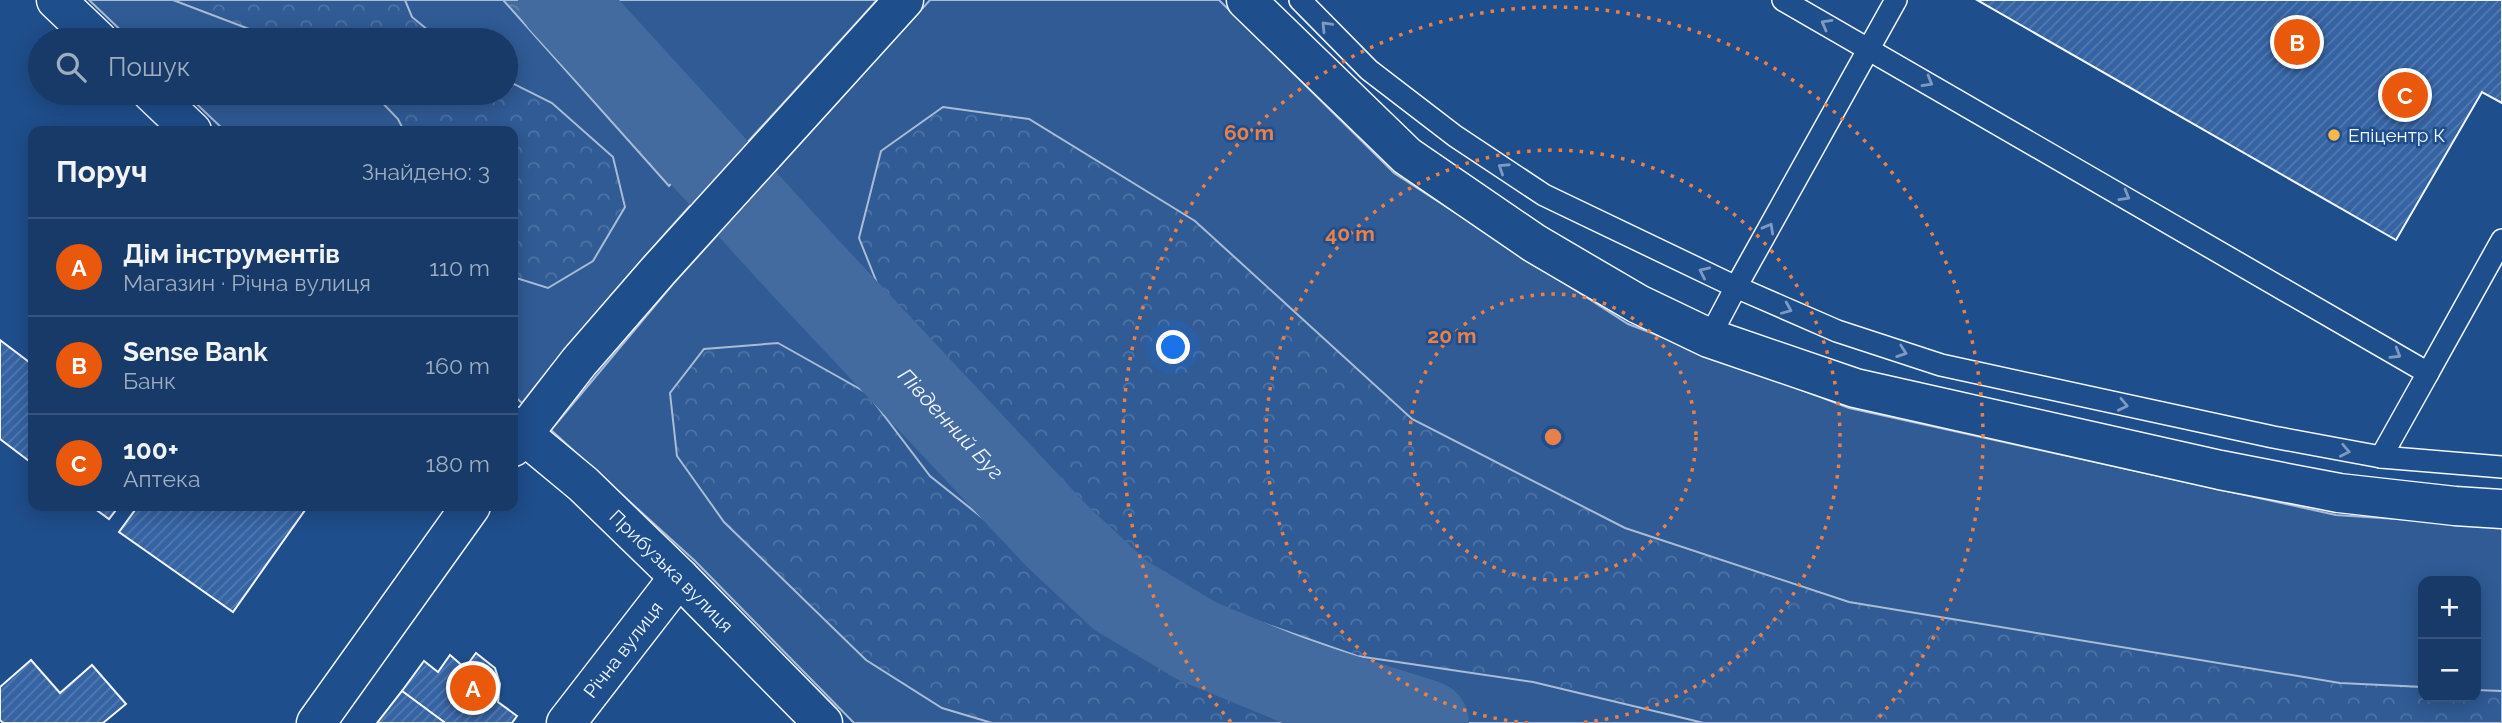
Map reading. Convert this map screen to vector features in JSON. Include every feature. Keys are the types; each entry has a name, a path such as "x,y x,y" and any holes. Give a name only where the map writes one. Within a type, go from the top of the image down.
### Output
{"street":[{"path":"56,0 85,28"},
{"path":"518,434 658,271 904,0"},
{"path":"1246,0 1408,156 1534,243 1638,304 1709,338 1855,388 2220,470 2339,493 2502,509"},
{"path":"165,105 187,126"},
{"name":"Прибузька вулиця","path":"518,437 583,484 823,723"},
{"path":"316,723 467,511"},
{"name":"Річна вулиця","path":"566,723 679,577"}],"lane":[{"path":"1300,0 1368,70 1455,136 1544,195 1736,287 1837,331 1941,365 2273,437 2381,457 2502,467"},
{"path":"1783,0 2428,373"},
{"path":"1709,338 1896,0"},
{"path":"2381,457 2502,240"}],"green space":[{"path":"89,0 877,0 651,249 522,403 518,399 518,126 220,126 198,105 518,105 518,28 118,28"},
{"path":"173,0 405,0 412,17 425,28 246,28"},
{"path":"930,0 1219,0 1394,173 1628,324 1849,408 2336,515 2502,526 2502,723 854,723 695,561 551,430 673,284"},
{"path":"518,86 552,103 613,157 625,207 593,261 548,288 518,279 518,126 402,126 385,105 518,105"},
{"path":"943,107 1029,119 1195,221 1412,419 1625,528 1849,602 2340,683 2418,687 2418,702 2481,702 2481,690 2502,691 2502,723 1704,723 1533,682 1357,656 1217,607 1119,545 986,415 881,293 859,238 881,151"},
{"path":"778,343 867,393 930,476 1069,587 1231,693 1302,723 992,723 942,708 866,660 724,522 677,456 670,393 704,349"}],"water":[{"path":"503,0 601,0 721,131 669,186"}],"building":[{"name":"Епіцентр К","path":"1977,0 2502,0 2502,103 2482,92 2396,240"},
{"path":"0,340 28,361 28,460 0,439"},
{"path":"98,511 115,511 109,519"},
{"path":"134,511 304,511 233,612 119,532"},
{"path":"476,653 495,668 500,684 498,702 517,716 512,723 445,723 402,691 424,661 438,672 450,655 465,668"},
{"path":"31,660 60,693 92,665 126,704 103,723 3,723 0,720 0,687"},
{"path":"402,691 444,722 445,723 377,723"}],"waterway":[{"name":"Південний Буг","path":"561,0 801,263 1057,536 1120,595 1197,641 1296,682 1426,723"}],"place":[{"name":"Sense Bank","path":"2297,42"},
{"name":"100+","path":"2405,95"},
{"name":"Епіцентр К","path":"2334,135"},
{"name":"Дім інструментів","path":"473,688"}]}
